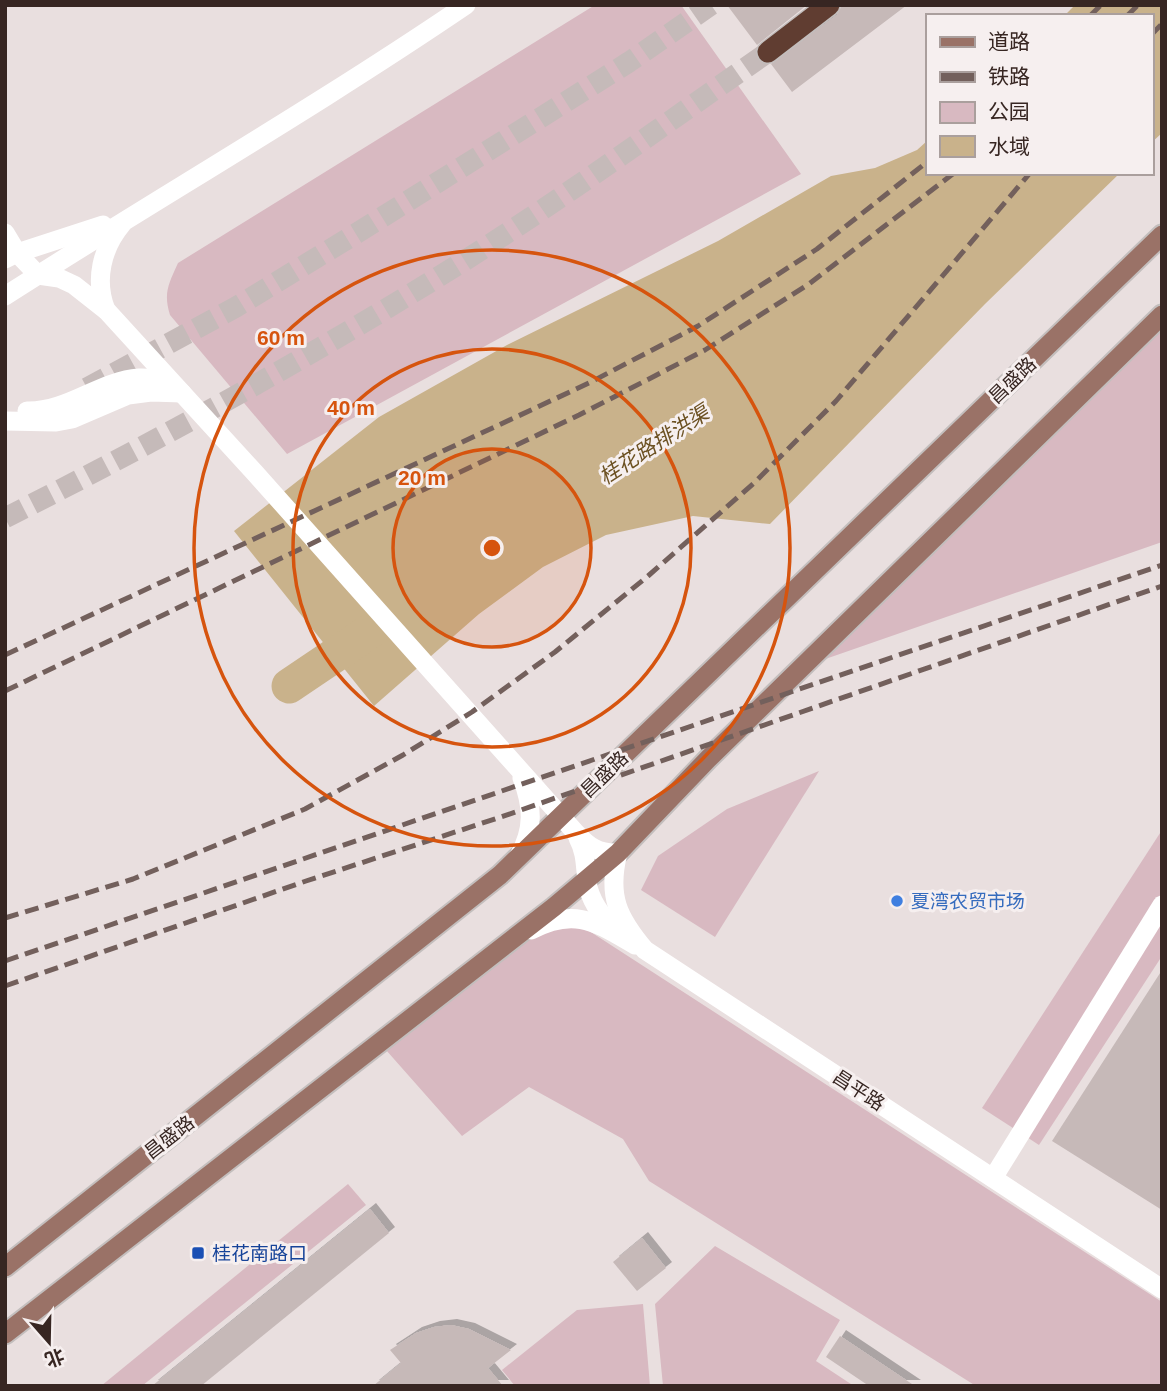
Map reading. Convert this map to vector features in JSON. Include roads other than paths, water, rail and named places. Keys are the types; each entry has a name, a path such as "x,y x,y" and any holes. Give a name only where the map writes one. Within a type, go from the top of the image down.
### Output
{"highway":[{"path":"768,52 829,5"}],"main road":[{"name":"昌盛路","path":"5,1267 481,890 517,858 1162,235"},
{"path":"5,1334 510,942 618,853 708,759 1162,316"}],"street":[{"path":"5,296 353,80 466,5"},
{"path":"11,256 127,218"},
{"path":"107,311 100,288 102,265 110,242 127,218"},
{"path":"5,233 11,256 38,275 59,278 74,285 107,311 256,473 575,832 592,849 608,854 618,853"},
{"path":"5,410 43,411 122,381 141,378 177,388"},
{"path":"5,421 56,422 72,419 128,395 177,388"},
{"path":"515,765 532,810 527,842 517,858"},
{"path":"575,832 583,847 589,893 602,916 620,933 645,950"},
{"name":"昌平路","path":"618,853 612,881 614,899 629,931 645,950 1162,1289"},
{"path":"993,1178 1162,905"},
{"path":"510,942 552,919 573,918 600,925 645,950"}],"water":[{"path":"1075,5 1162,5 1162,133 1153,141 1153,14 1066,14"},
{"path":"926,142 926,175 1118,175 985,304 770,524 693,516 606,535 543,567 479,614 374,706 234,531 379,417 507,345 718,241 831,176 875,168 917,150"}],"waterway":[{"name":"桂花路排洪渠","path":"289,686 372,630"}],"tunnel":[{"path":"87,388 236,307 357,233 629,62 711,5"},
{"path":"5,518 223,403 435,279 561,197 768,52"}],"railway":[{"path":"1092,14 1101,5"},
{"path":"1129,14 1138,5"},
{"path":"1153,33 1162,24"},
{"path":"5,655 589,383 698,326 817,249 926,163"},
{"path":"5,691 579,415 705,350 809,284 951,175"},
{"path":"5,918 133,879 305,809 403,755 472,712 555,652 648,576 754,483 836,401 1028,175"},
{"path":"5,961 1162,565"},
{"path":"5,986 306,881 501,817 1162,586"}],"place":[{"name":"夏湾农贸市场","path":"897,901"},
{"name":"桂花南路口","path":"198,1253"}]}
